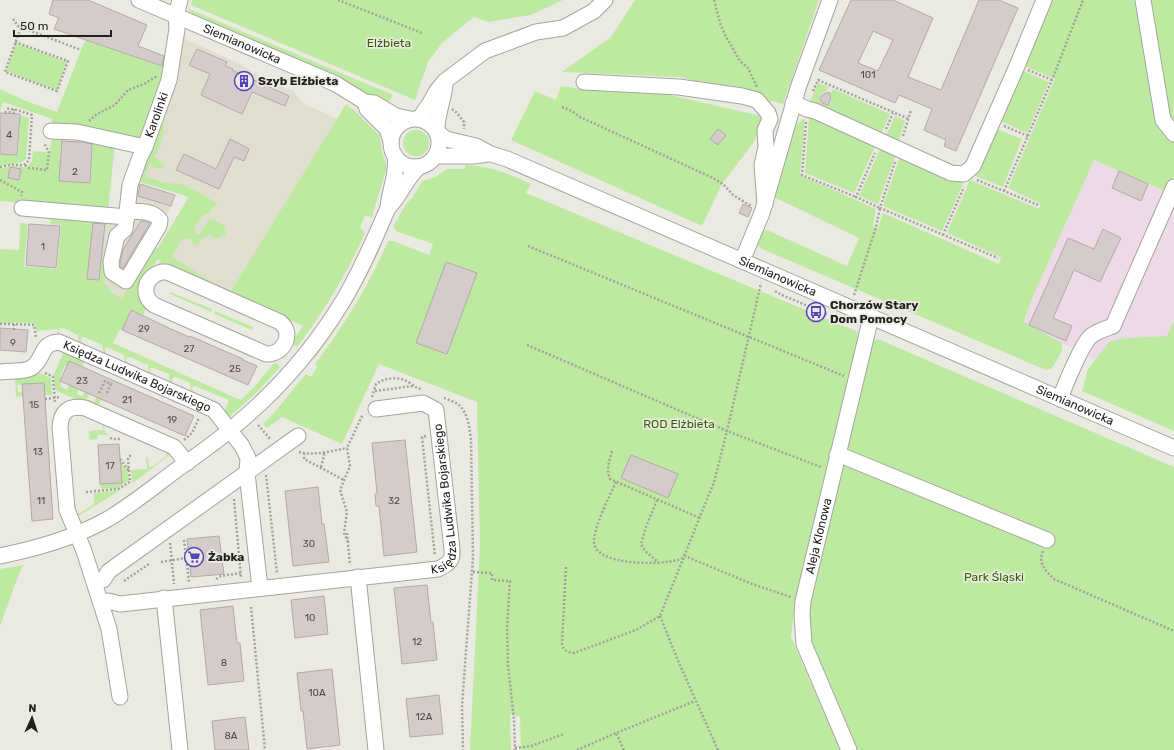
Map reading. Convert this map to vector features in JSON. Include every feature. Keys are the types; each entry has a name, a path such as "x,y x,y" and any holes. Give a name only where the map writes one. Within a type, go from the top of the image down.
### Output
{"street":[{"name":"Siemianowicka","path":"139,0 336,84 364,102 374,103 397,117 414,119"},
{"name":"Karolinki","path":"22,208 127,214 130,185 169,80 177,29 176,16 180,0"},
{"path":"414,119 445,81 485,51 536,32 563,28 594,11 605,0"},
{"path":"742,261 793,103 830,0"},
{"path":"793,103 815,111 951,173 964,174 973,166 1044,0"},
{"path":"1144,0 1163,120 1174,134"},
{"path":"0,555 40,547 76,534 108,519 187,463 230,430 261,403 286,377 319,337 344,300 365,260 388,208 397,199 412,173 419,167 429,163 436,156 440,144 437,132 445,81"},
{"path":"584,82 691,89 742,96 757,100 768,113 770,119 765,130 766,147 762,165 759,206"},
{"name":"Siemianowicka","path":"364,102 366,109 387,129 391,141"},
{"path":"388,208 388,196 396,168 395,156 391,141 395,129 401,123 414,119 428,122 437,132"},
{"path":"48,137 77,132 145,147"},
{"name":"Siemianowicka","path":"437,132 446,139 476,146 491,154 507,159 1174,448"},
{"name":"Siemianowicka","path":"436,156 474,156 491,154"},
{"path":"395,156 405,165 419,167"},
{"path":"1060,399 1083,346 1090,337 1100,330 1113,326 1174,187"},
{"path":"162,272 168,272 280,322 285,327 287,333 284,346 276,353 266,354 154,305 147,298 146,284 154,275 162,272"},
{"name":"Aleja Klonowa","path":"849,750 804,644 802,601 871,317"},
{"name":"Księdza Ludwika Bojarskiego","path":"0,372 28,370 36,365 46,347 53,343 62,343 214,410 242,446 248,458 247,472 260,588"},
{"path":"284,346 300,361"},
{"name":"Księdza Ludwika Bojarskiego","path":"108,601 120,604 169,593 260,588 354,573 438,569 448,564 452,556 441,444 436,410 423,403 370,406"},
{"path":"120,697 109,629 84,551 67,510 60,427 62,418 66,411 75,407 85,408 171,446 176,449 187,463"},
{"path":"103,580 109,571 298,436"},
{"path":"837,455 1047,540"},
{"path":"354,573 376,750"},
{"path":"169,593 180,750"}],"path":[{"path":"338,0 422,32"},
{"path":"714,0 725,35 740,61 751,73 758,88 761,105"},
{"path":"1004,191 1052,80 1083,0"},
{"path":"13,19 18,26 81,50"},
{"path":"15,42 68,61 57,91 5,72 15,42 21,27"},
{"path":"1017,66 1052,80"},
{"path":"87,124 97,114 114,105 128,90 144,84 158,75"},
{"path":"810,97 818,80 909,119"},
{"path":"447,106 456,112 464,122"},
{"path":"562,107 572,111 580,117 713,178 723,184 733,195 759,206"},
{"path":"0,167 11,165 20,166 29,160 32,115 6,108"},
{"path":"6,113 14,113 14,109"},
{"path":"903,139 911,110"},
{"path":"885,131 893,113"},
{"path":"807,117 802,175 998,258"},
{"path":"993,121 1028,136"},
{"path":"25,164 29,168 47,170 49,152 48,137"},
{"path":"856,197 877,150"},
{"path":"853,297 896,159"},
{"path":"964,174 1038,205"},
{"path":"943,235 966,183 964,174"},
{"path":"0,180 22,192"},
{"path":"528,246 856,381"},
{"path":"566,567 562,644 564,650 574,653 636,630 660,616 714,482 761,282"},
{"path":"0,324 34,325 36,345"},
{"path":"14,324 14,330"},
{"path":"527,345 727,431 833,472"},
{"path":"52,376 55,405"},
{"path":"348,542 344,533 347,512 340,490 350,466 347,448 370,406 375,391 374,387 380,382 394,378 410,383 413,386 427,392"},
{"path":"99,393 105,381 112,384 106,395"},
{"path":"375,391 413,386"},
{"path":"441,397 460,406 471,434 473,572 462,706 463,750"},
{"path":"180,443 192,433 201,412"},
{"path":"258,425 275,443"},
{"path":"428,436 422,437 435,560"},
{"path":"110,438 125,439"},
{"path":"294,450 304,453 324,452 347,448"},
{"path":"321,468 324,452"},
{"path":"612,452 608,463 607,472 610,479 700,518"},
{"path":"304,453 304,459 344,480"},
{"path":"86,492 118,489 130,482 128,459 131,454"},
{"path":"128,459 120,459 130,472"},
{"path":"265,470 278,578"},
{"path":"616,482 602,513 595,534 594,542 596,549 601,554 625,562 659,562 677,560 685,556 752,584 802,601"},
{"path":"233,483 234,509 242,582"},
{"path":"657,500 641,544 645,551 659,562"},
{"path":"347,533 354,573"},
{"path":"184,540 189,582"},
{"path":"1047,540 1041,557 1044,569 1054,579 1174,631"},
{"path":"169,593 172,560 170,542"},
{"path":"161,562 186,558"},
{"path":"124,581 149,564"},
{"path":"473,572 492,573 492,580 510,581 507,627 508,665 514,720 515,749 531,746 564,734"},
{"path":"222,575 241,573"},
{"path":"251,607 265,750"},
{"path":"660,616 718,750"},
{"path":"577,750 696,701"},
{"path":"616,733 624,750"}],"shaded area":[{"path":"179,36 240,64 264,79 293,91 303,103 337,119 229,294 158,248 189,196 137,181"},
{"path":"1094,160 1174,195 1174,320 1167,336 1126,338 1110,341 1095,360 1024,323 1032,299"},
{"path":"139,184 175,195 156,244 122,298 112,293 107,284 99,280 93,223 106,225 136,196"}],"green space":[{"name":"Elżbieta","path":"192,0 563,0 531,15 488,22 474,17 442,43 428,62 415,100 191,5"},
{"path":"635,0 819,0 783,104 681,77 562,72 611,37"},
{"path":"1047,0 1174,0 1174,195 1094,160 1032,299 1024,322 1062,343 1062,351 1052,368 1046,370 762,249 755,243 759,234 767,230 847,266 859,238 774,196 794,126 805,118 800,175 876,209 873,226 878,228 883,213 999,264 1001,257 947,233 970,180 1039,209 1041,204 1008,188 1055,79 1020,64"},
{"path":"187,8 393,95 388,103 383,104 348,82 194,16"},
{"path":"85,40 166,68 140,142 52,124 52,119 3,102 0,112 0,89 26,101 57,112"},
{"path":"16,43 67,62 57,90 6,71"},
{"path":"1019,69 1049,82 1027,133 998,120"},
{"path":"818,83 829,87 826,92 822,93 819,99 821,103 826,105 831,103 832,99 830,94 833,89 890,114 880,136 809,104"},
{"path":"561,86 588,90 657,92 765,117 754,142 722,184 702,226 511,140 535,91 556,100"},
{"path":"346,104 380,136 382,152 386,163 386,170 372,217 365,216 360,227 365,233 343,278 326,306 297,347 290,344 303,326 229,294"},
{"path":"20,115 29,118 26,159 18,163 0,166 0,154 18,155"},
{"path":"163,115 163,137 154,156 166,168 157,169 150,164 145,177 166,183 180,184 197,191 218,204 213,207 209,213 204,215 195,227 195,233 200,234 209,219 214,220 226,227 225,235 215,239 210,235 199,240 200,243 198,245 193,243 192,239 184,238 171,256 228,293 156,269 161,260 157,260 151,271 148,305 143,315 131,310 122,330 120,329 113,343 238,399 241,399 240,401 275,362 280,367 256,393 228,418 223,415 229,400 195,386 192,387 194,396 191,395 190,383 176,377 172,378 172,387 170,386 169,374 154,368 150,368 151,378 149,377 148,365 130,357 126,358 127,367 125,366 124,355 109,348 105,348 106,358 104,357 102,345 84,337 81,338 82,347 79,346 78,335 63,328 59,329 60,339 58,338 57,329 36,331 35,324 13,322 0,324 0,249 19,250 20,223 28,224 24,266 57,269 61,225 50,224 51,214 117,223 110,225 93,223 101,260 107,259 104,283 112,293 122,298 154,247 158,248 189,197 137,181"},
{"path":"809,116 877,142 854,193 805,173"},
{"path":"895,116 905,121 898,144 885,138"},
{"path":"994,128 1022,139 1003,187 973,175"},
{"path":"416,130 425,134 429,143 425,152 416,156 407,152 403,143 407,134"},
{"path":"76,135 115,143 108,211 0,201 0,169 11,166 27,167 32,161 33,151 50,152 52,140 62,138 59,181 89,183 92,143 76,140"},
{"path":"882,145 897,151 878,204 859,196"},
{"path":"901,153 964,182 942,231 883,206"},
{"name":"ROD Elżbieta","path":"465,165 499,171 531,184 526,193 858,332 850,379 826,469 796,598 791,637 840,750 521,750 520,717 510,714 511,750 470,750 480,544 477,402 379,364 342,444 282,417 267,428 263,424 306,374 311,377 317,367 315,364 346,320 364,289 388,241 393,241 429,255 433,244 396,231 393,227 406,204 412,198 422,181 435,177 447,169 465,169"},
{"path":"383,242 352,303 314,359 314,355 380,244"},
{"path":"170,292 212,309 211,312 170,294"},
{"path":"215,311 253,327 252,330 214,314"},
{"path":"1174,320 1174,431 1082,391 1088,369 1110,341 1126,338 1167,336"},
{"name":"Park Śląski","path":"878,339 1174,467 1174,750 855,750 808,643 807,613 844,463 871,344"},
{"path":"64,351 85,360 82,367 65,365 60,377 60,381 62,382 60,386 67,390 69,385 79,389 77,394 82,396 85,392 89,394 87,399 94,402 98,393 103,395 97,409 55,390 54,374"},
{"path":"40,373 51,378 52,395 45,395 44,383 17,385 18,392 23,393 23,396 16,397 16,376"},
{"path":"103,420 105,433 110,435 98,435 97,439 90,440 89,431 103,430"},
{"path":"166,448 172,453 134,482 75,518 73,507 76,504 76,513 80,513 94,504 93,493 118,491 132,483 131,470 147,469 146,458 148,457 149,467 153,466 166,456"},
{"path":"121,462 128,472 129,481 117,488 101,489 100,484 121,483"},
{"path":"24,565 20,571 0,626 0,569"}],"building":[{"path":"53,0 88,0 147,25 138,46 164,56 162,66 54,29 59,18 49,14"},
{"path":"851,0 893,0 933,18 908,77 941,90 979,0 999,0 1018,8 956,151 944,146 946,140 924,130 932,109 899,95 895,103 819,70","holes":["873,31 893,40 878,71 858,63"]},
{"name":"Szyb Elżbieta","path":"197,49 227,62 225,66 233,69 232,70 289,96 285,106 252,92 242,114 201,95 210,74 189,65"},
{"path":"829,92 831,99 828,105 822,103 820,99 822,95"},
{"path":"0,113 20,114 17,155 0,154"},
{"path":"718,129 726,135 718,145 710,139"},
{"path":"230,139 249,149 244,161 234,157 219,189 176,170 184,154 216,169"},
{"path":"62,141 92,144 90,183 59,181"},
{"path":"10,167 21,169 19,180 8,178"},
{"path":"1119,171 1148,184 1141,201 1112,188"},
{"path":"140,184 175,195 171,206 138,196"},
{"path":"743,204 752,208 748,217 739,213"},
{"path":"141,221 150,223 123,268 120,266 120,263 123,250"},
{"path":"93,223 105,224 99,280 87,279"},
{"path":"29,224 60,226 56,268 26,265"},
{"path":"1103,229 1121,238 1100,282 1074,270 1053,318 1072,326 1066,341 1029,325 1068,238 1094,249"},
{"path":"446,262 477,273 447,354 416,343"},
{"path":"131,310 257,366 248,385 122,330"},
{"path":"0,328 28,330 26,352 0,350"},
{"path":"69,361 194,416 185,436 60,381"},
{"path":"44,383 53,519 32,521 22,384"},
{"path":"405,440 417,552 384,556 379,506 376,506 375,494 377,493 372,443"},
{"path":"119,444 122,483 100,484 98,445"},
{"path":"631,455 678,474 668,498 621,478"},
{"path":"318,487 322,524 324,524 329,562 293,566 285,491"},
{"path":"219,536 224,574 191,577 187,539"},
{"path":"427,585 437,660 402,664 394,588"},
{"path":"324,596 328,634 295,638 291,600"},
{"path":"233,606 237,643 240,643 244,681 208,685 200,610"},
{"path":"332,669 340,745 307,749 297,673"},
{"path":"439,695 443,734 410,737 406,699"},
{"path":"245,717 249,750 215,750 212,721"}],"place":[{"name":"Szyb Elżbieta","path":"244,81"},
{"name":"Chorzów Stary Dom Pomocy","path":"816,312"},
{"name":"Żabka","path":"194,557"}]}
